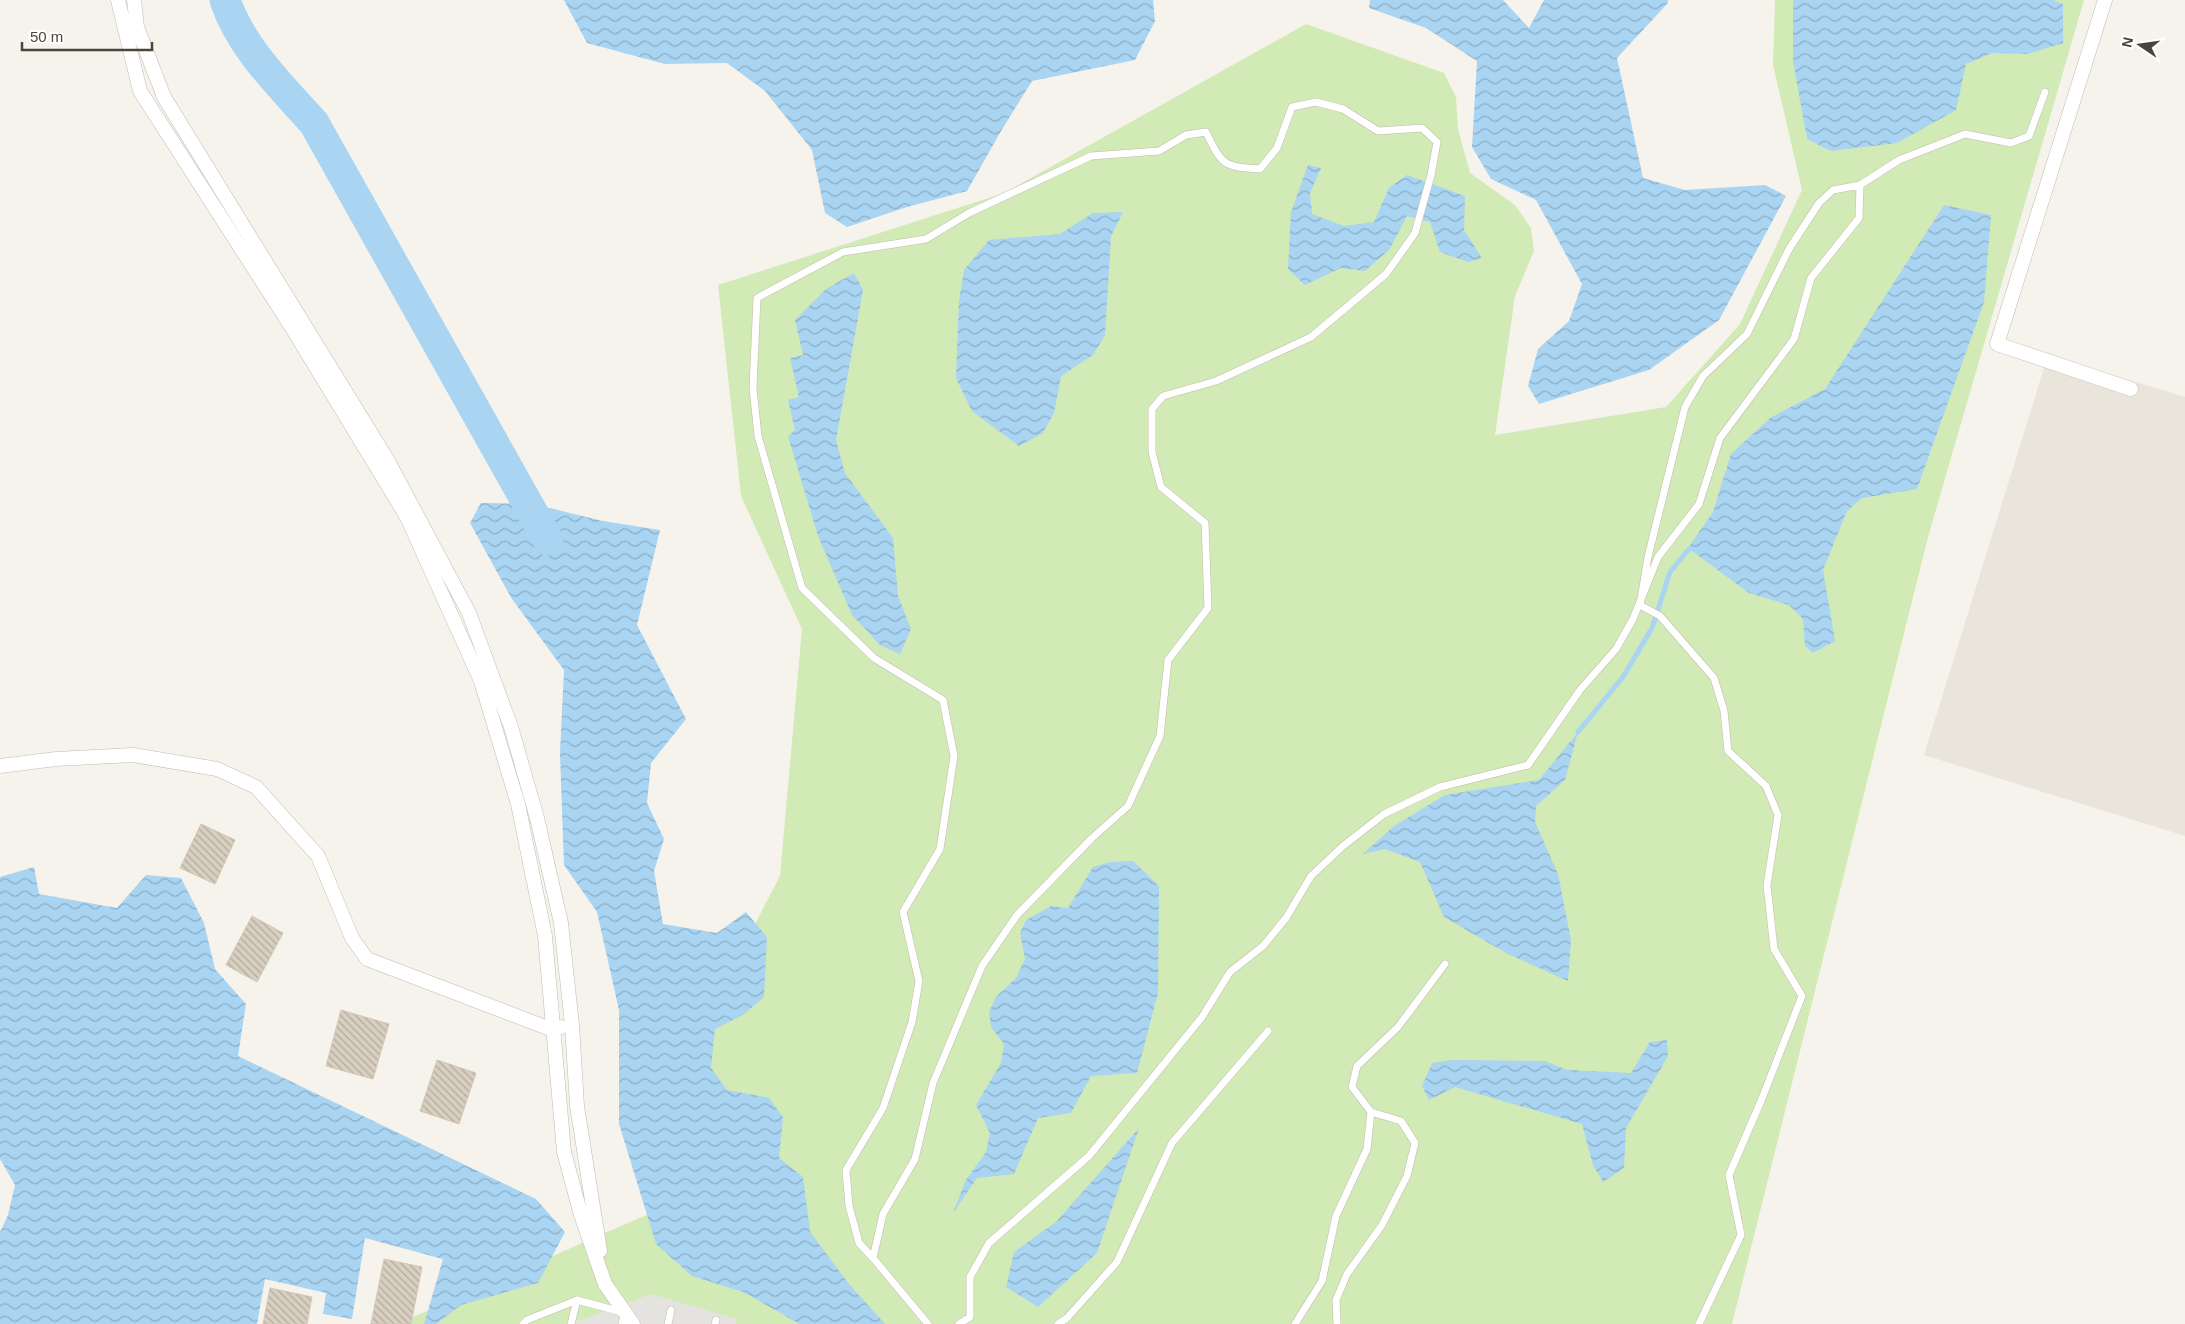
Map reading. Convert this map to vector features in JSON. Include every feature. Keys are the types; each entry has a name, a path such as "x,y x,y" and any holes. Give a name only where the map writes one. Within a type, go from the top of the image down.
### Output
{"street":[{"path":"118,0 140,91 294,331 407,517 481,681 520,813 545,936 564,1152 581,1215 605,1284 627,1320"},
{"path":"134,0 138,27 164,97 388,461 468,613 511,727 536,818 561,923 572,1025 577,1106 605,1284"},
{"path":"2105,0 1997,344 2131,389"},
{"path":"0,766 56,759 133,754 217,769 256,787 318,856 352,938 367,959 553,1030 572,1025"}],"lane":[{"path":"1640,605 1648,557 1686,407 1702,376 1747,334 1789,249 1818,204 1833,190 1860,185 1899,160 1965,134 2011,143 2029,136 2045,92"},
{"path":"873,1258 883,1214 915,1159 933,1083 982,966 1017,915 1092,838 1128,806 1160,736 1168,660 1208,608 1205,523 1161,487 1152,452 1152,409 1163,396 1216,380 1311,338 1386,274 1415,233 1431,175 1437,142 1422,128 1378,131 1343,109 1316,102 1292,107 1277,148 1260,169 1233,168 1218,158 1206,132 1186,135 1159,151 1091,156 968,213 926,239 843,252 757,298 753,388 758,436 802,588 874,658 943,700 954,756 940,849 904,912 919,981 912,1022 883,1108 846,1170 849,1206 860,1243 925,1323"},
{"path":"958,1324 970,1317 970,1277 990,1243 1090,1156 1202,1017 1230,972 1263,946 1286,918 1311,876 1343,846 1384,814 1440,786 1528,765 1580,690 1616,649 1640,605 1658,556 1699,504 1720,438 1794,339 1811,278 1859,218 1860,185"},
{"path":"1640,605 1660,616 1714,678 1724,711 1728,751 1766,786 1778,815 1768,885 1774,949 1802,996 1761,1101 1729,1175 1741,1235 1699,1324"},
{"path":"1337,1324 1336,1300 1347,1274 1382,1225 1407,1176 1414,1143 1401,1121 1371,1112 1352,1087 1357,1066 1398,1027 1445,964"},
{"path":"1058,1324 1067,1318 1117,1262 1172,1143 1268,1031"},
{"path":"1295,1324 1322,1281 1336,1216 1367,1149 1371,1112"},
{"path":"524,1324 527,1320 577,1300 627,1320"},
{"path":"571,1324 577,1300"},
{"path":"668,1324 671,1310"}],"shaded area":[{"path":"2048,355 2185,397 2185,836 1924,755"},
{"path":"651,1294 737,1319 736,1324 570,1324"}],"green space":[{"path":"1775,0 2084,0 1928,537 1732,1324 397,1324 660,1209 680,1068 780,876 802,629 741,496 718,285 1004,193 1306,24 1444,73 1456,97 1458,129 1470,173 1515,205 1531,228 1534,251 1515,296 1495,435 1666,407 1740,324 1802,190 1773,65"}],"water":[{"path":"564,0 1153,0 1155,21 1135,60 1032,81 967,191 907,207 847,227 825,213 812,150 765,91 727,63 665,64 587,43"},
{"path":"1370,0 1503,0 1529,28 1544,0 1668,0 1668,3 1617,58 1643,178 1685,190 1765,185 1786,196 1719,320 1649,370 1539,404 1528,386 1538,349 1569,321 1582,284 1536,200 1491,179 1472,147 1477,61 1426,28 1369,8"},
{"path":"1793,0 2053,0 2063,4 2063,43 2028,54 1992,53 1966,64 1956,110 1897,143 1831,151 1807,139 1793,61"},
{"path":"1308,165 1321,168 1310,193 1312,214 1344,226 1374,222 1389,188 1407,175 1465,196 1464,230 1482,258 1468,262 1440,252 1430,222 1407,216 1389,250 1365,271 1341,268 1305,285 1288,269 1291,212"},
{"path":"1944,205 1991,215 1984,302 1917,489 1862,498 1847,511 1823,570 1835,641 1813,653 1805,646 1803,619 1789,605 1749,593 1688,548 1713,512 1731,454 1770,418 1825,389"},
{"path":"1123,212 1111,236 1105,335 1093,355 1061,376 1054,413 1043,433 1019,446 972,411 956,378 959,301 964,270 989,240 1060,234 1093,213"},
{"path":"854,273 863,290 836,440 845,473 893,538 898,596 911,629 900,654 880,645 852,615 818,536 788,436 795,430 788,400 799,397 790,358 803,355 795,320 826,289"},
{"path":"481,503 533,504 603,521 660,530 637,625 686,719 651,763 647,803 664,839 654,871 663,924 717,933 746,912 767,937 764,997 743,1015 715,1029 711,1068 727,1090 769,1098 783,1117 779,1158 803,1177 810,1232 849,1284 885,1324 800,1324 743,1292 692,1276 656,1244 619,1124 619,1010 597,912 564,865 560,753 564,670 512,599 470,523"},
{"path":"1578,732 1565,780 1536,806 1535,822 1558,874 1571,940 1568,981 1508,954 1444,917 1420,862 1385,849 1363,854 1394,826 1445,795 1539,780"},
{"path":"1133,861 1159,886 1158,993 1137,1073 1091,1076 1071,1113 1038,1118 1014,1174 977,1178 953,1213 966,1180 986,1152 990,1133 976,1105 1001,1063 1004,1044 991,1027 989,1012 996,997 1016,978 1025,959 1020,933 1026,920 1051,906 1068,908 1093,867 1110,862"},
{"path":"34,867 39,894 117,908 146,875 181,878 204,923 215,969 246,1004 238,1056 536,1199 565,1232 538,1283 461,1305 436,1324 424,1324 443,1259 365,1238 352,1319 323,1314 326,1293 265,1279 257,1324 0,1324 0,1232 8,1215 15,1185 0,1159 0,877"},
{"path":"1667,1040 1668,1056 1626,1128 1624,1168 1603,1182 1593,1165 1582,1124 1455,1087 1429,1100 1422,1086 1432,1063 1452,1060 1545,1061 1567,1070 1631,1073 1650,1042"},
{"path":"1139,1128 1097,1253 1038,1307 1006,1287 1014,1252 1056,1222"}],"building":[{"path":"201,824 235,840 215,884 180,868"},
{"path":"252,916 283,933 257,982 226,965"},
{"path":"341,1010 389,1024 373,1079 326,1066"},
{"path":"437,1060 476,1073 459,1124 420,1111"},
{"path":"384,1259 422,1267 411,1324 371,1324"},
{"path":"270,1288 312,1297 307,1324 263,1324"}],"waterway":[{"path":"225,0 232,18 251,50 314,123 548,540"},
{"path":"1578,732 1623,677 1652,628 1670,572 1689,549"}]}
